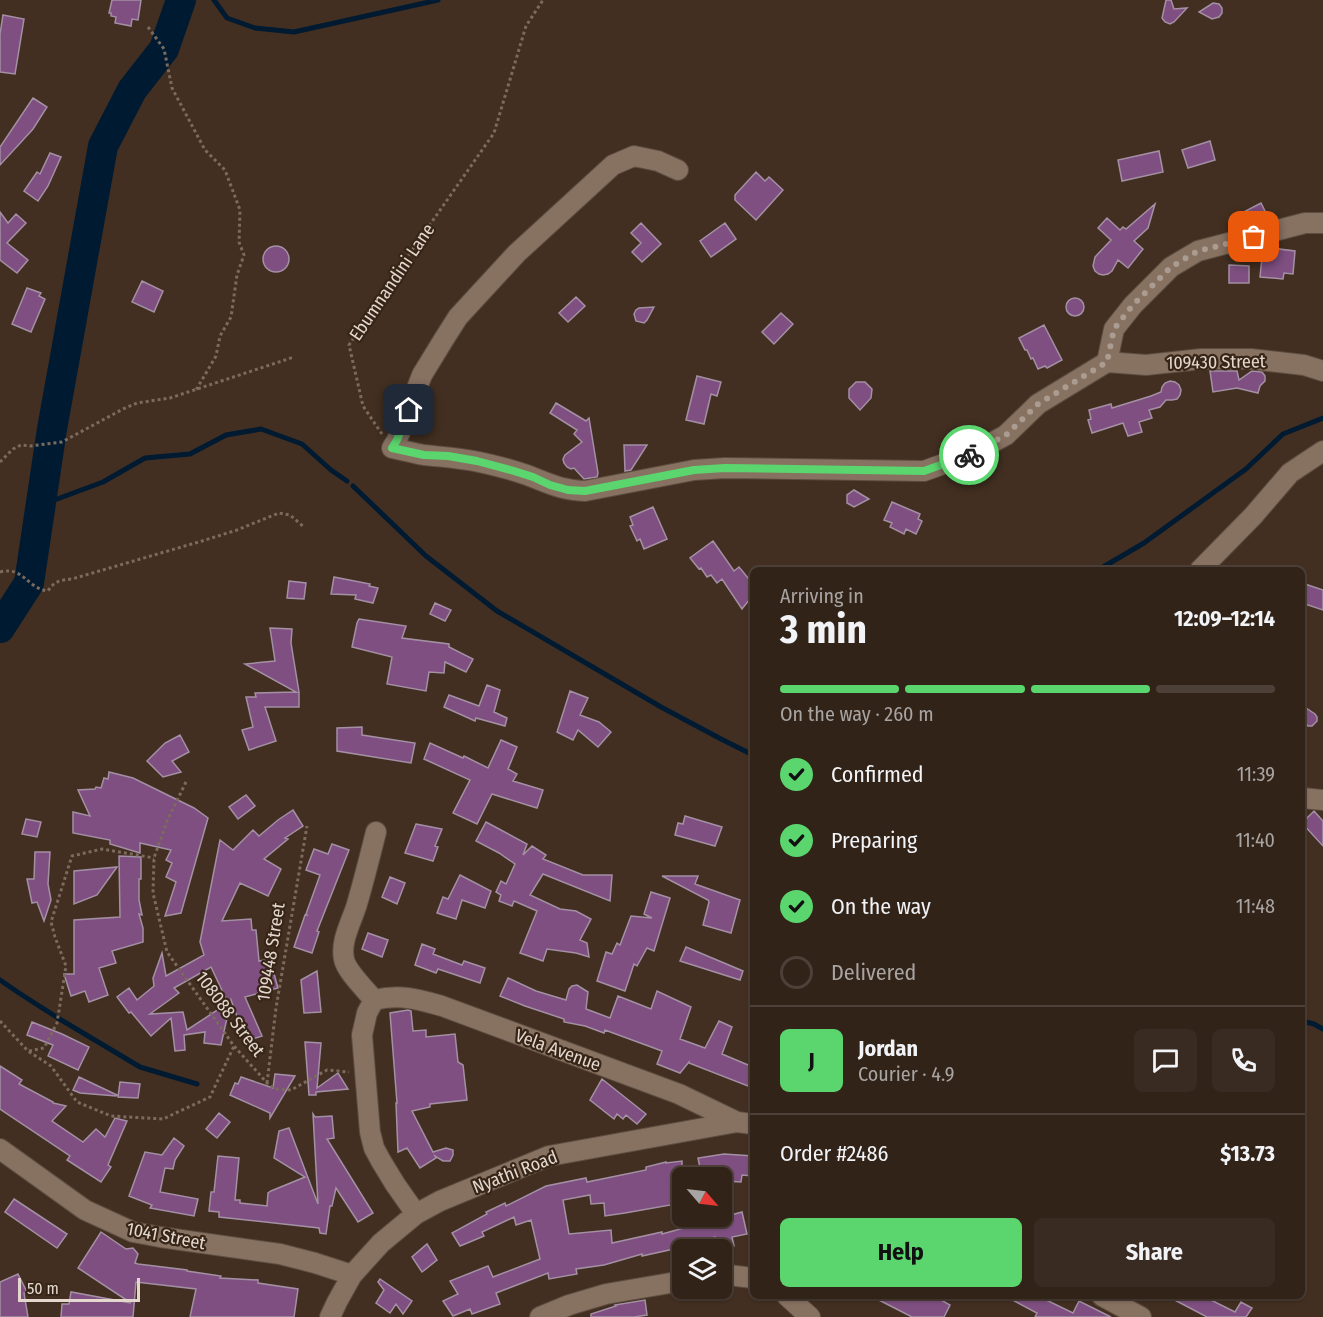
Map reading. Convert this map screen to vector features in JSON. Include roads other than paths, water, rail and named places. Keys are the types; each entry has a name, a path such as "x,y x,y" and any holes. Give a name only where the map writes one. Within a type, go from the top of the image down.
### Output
{"street":[{"path":"678,170 658,161 634,156 613,165 517,253 458,317 422,375 392,448 424,455 477,461 533,477 550,485 568,490 585,491 694,470 725,468 924,471 971,454 1006,435 1038,404 1107,362 1114,329 1133,305 1171,267 1198,251 1305,223 1323,223"},
{"name":"109430 Street","path":"1107,362 1146,365 1201,359 1251,359 1304,365 1323,371"},
{"path":"1203,567 1253,516 1290,473 1323,451"},
{"path":"1305,798 1323,800"},
{"path":"376,832 356,907 346,934 344,960 374,1000 367,1012 362,1035 370,1132 374,1148 416,1214"},
{"name":"Vela Avenue","path":"374,1000 390,996 414,998 442,1006 679,1094 745,1123"},
{"name":"Nyathi Road","path":"330,1317 352,1275 381,1243 416,1214 440,1201 549,1156 745,1123"},
{"name":"1041 Street","path":"0,1149 85,1210 133,1232 160,1238 280,1254 352,1275"},
{"path":"732,1275 750,1278"},
{"path":"540,1317 606,1294 672,1283"},
{"path":"790,1299 810,1317"},
{"path":"1108,1299 1141,1317"}],"waterway":[{"path":"0,628 29,583 52,429 103,146 132,90 164,49 181,0"},
{"path":"214,0 227,18 255,28 294,32 438,0"},
{"path":"1103,567 1144,543 1246,469 1283,434 1323,418"},
{"path":"41,505 103,482 145,458 190,454 226,435 261,429 302,444 347,481"},
{"path":"353,486 426,556 497,611 661,707 750,754"},
{"path":"0,980 140,1067 197,1084"},
{"path":"1305,1022 1323,1029"}]}
